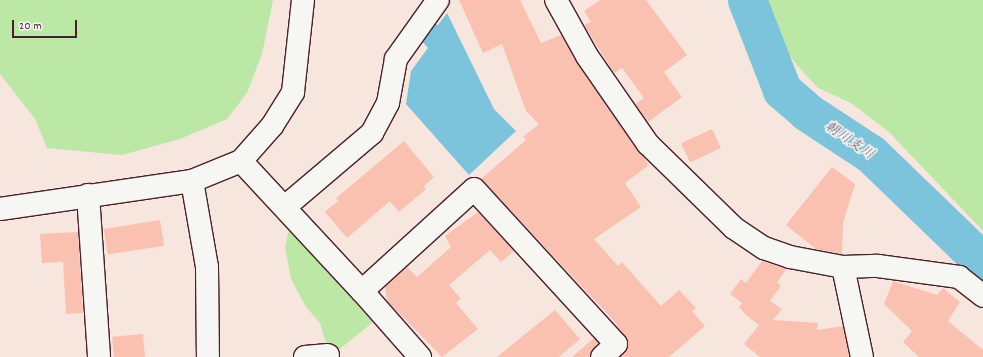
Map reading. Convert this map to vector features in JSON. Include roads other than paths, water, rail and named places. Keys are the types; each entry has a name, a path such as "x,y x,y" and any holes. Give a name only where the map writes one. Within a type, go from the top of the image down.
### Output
{"street":[{"path":"0,209 88,195 142,192 192,182 241,161 272,126 293,92 304,0"},
{"path":"286,206 372,133 388,103 396,59 438,0"},
{"path":"556,0 587,56 648,144 734,228 764,248 790,257 844,267 878,266 959,277 983,296"},
{"path":"241,161 286,206 420,357"},
{"path":"192,182 207,267 208,357"},
{"path":"362,291 474,189 616,344 602,357"},
{"path":"88,195 99,357"},
{"path":"844,267 862,357"},
{"path":"305,357 328,355"}],"water":[{"path":"447,13 494,109 516,131 469,175 406,104 411,71 428,48 421,40 433,22 438,25"}],"waterway":[{"name":"朝川支川","path":"747,0 782,90 807,112 871,154 983,262"}]}
